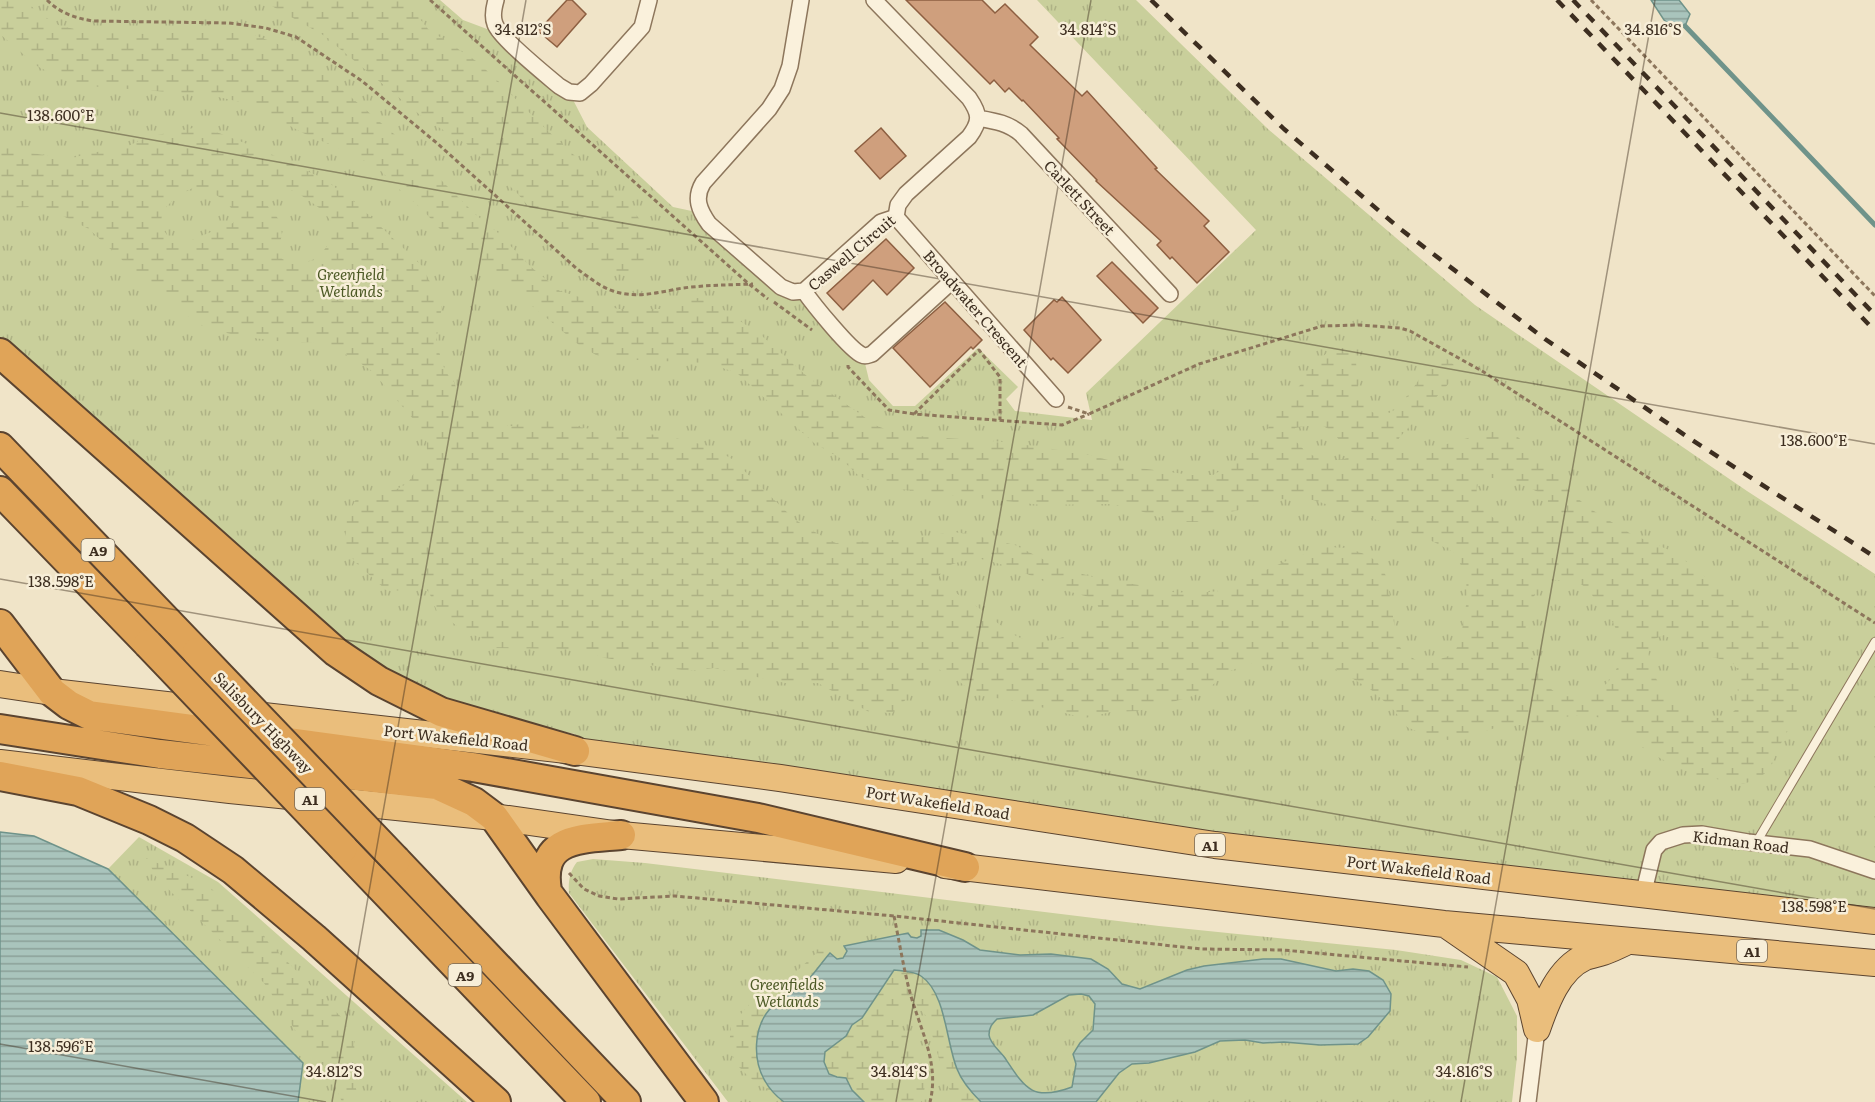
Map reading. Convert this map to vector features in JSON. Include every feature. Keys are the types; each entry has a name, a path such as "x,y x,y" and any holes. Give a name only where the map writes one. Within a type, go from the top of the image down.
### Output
{"highway":[{"path":"0,353 336,652 379,681 441,712 575,751"},
{"name":"Salisbury Highway","path":"0,447 626,1102"},
{"name":"Salisbury Highway","path":"0,491 586,1102"},
{"path":"0,624 52,692 69,705 88,715 473,767 758,818 965,867"},
{"name":"Port Wakefield Road","path":"0,684 52,692 575,751 780,778 1215,845 1875,921"},
{"path":"0,729 160,754 437,785 474,802 494,817 556,880 704,1102"},
{"name":"A1","path":"0,763 230,790 494,817 621,835 965,867 1444,924 1875,963"},
{"path":"0,776 78,791 185,838 233,870 314,938 496,1102"},
{"path":"556,880 545,878 547,865 558,847 574,840 621,835"},
{"path":"1444,924 1516,972 1533,1009 1537,1029"},
{"path":"1537,1029 1546,1001 1562,977 1577,961 1605,952 1630,940"}],"street":[{"path":"496,0 495,23 502,35 559,86 568,92 580,93 591,84 642,27 650,0"},
{"name":"Caswell Circuit","path":"801,0 790,66 782,89 769,109 699,188 698,200 701,213 709,224 777,284 793,292 804,291 881,222 896,217 898,205 906,194 969,136 976,128 978,118"},
{"path":"874,0 969,98 976,108 978,118"},
{"name":"Carlett Street","path":"978,118 1002,122 1021,134 1170,294"},
{"name":"Broadwater Crescent","path":"896,217 1056,399"},
{"path":"804,291 812,303 863,355 872,354 952,281"},
{"name":"Kidman Road","path":"1643,895 1654,850 1661,842 1683,835 1702,834 1810,849 1875,871"},
{"path":"1528,1102 1537,1029"}],"lane":[{"path":"1756,843 1875,642"}],"path":[{"path":"47,0 57,10 75,18 93,21 229,23 266,28 296,37 362,81 438,144 577,269 597,284 613,291 650,295 683,288 777,284"},
{"path":"430,0 749,284 819,336"},
{"path":"1591,0 1875,296"},
{"path":"841,359 889,410 914,414 1062,425 1198,364 1322,326 1359,325 1400,328 1482,371 1875,624"},
{"path":"848,342 848,367"},
{"path":"914,414 979,350 1000,377 1000,420"},
{"path":"1056,399 1074,410 1089,414"},
{"path":"556,880 599,896 618,899 675,896 894,916 1201,949 1283,950 1481,968 1498,959"},
{"path":"894,916 909,989 933,1065 934,1087 930,1102"}],"green space":[{"name":"Greenfield Wetlands","path":"0,0 440,0 463,20 503,35 569,92 587,127 673,207 701,213 793,292 863,355 869,380 893,406 915,406 978,348 1018,387 1006,399 1015,411 1092,420 1086,393 1256,230 1037,0 1136,0 1269,130 1475,305 1747,491 1875,574 1875,921 575,751 575,734 470,712 356,656 0,342"},
{"path":"0,0 28,0 35,11 60,26 95,33 245,32 276,43 318,69 401,140 476,215 560,291 618,309 660,309 679,301 698,298 716,305 761,335 809,378 877,426 902,435 1006,442 1085,454 1139,468 1192,475 1213,475 1252,452 1287,400 1301,384 1307,372 1328,352 1342,346 1355,351 1359,397 1366,409 1382,417 1404,401 1418,381 1424,367 1438,356 1447,359 1459,369 1451,381 1399,438 1400,447 1419,452 1475,436 1495,427 1514,434 1553,471 1568,490 1589,508 1631,534 1669,550 1742,606 1795,635 1802,648 1799,668 1800,691 1796,715 1770,769 1758,779 1743,784 1695,775 1647,751 1608,719 1585,715 1563,717 1536,725 1504,725 1468,737 1448,740 1423,734 1407,727 1392,708 1370,689 1340,671 1311,660 1255,662 1227,672 1207,690 1187,698 1138,711 1111,712 1085,718 1016,701 976,695 955,678 938,669 909,684 905,700 892,713 869,712 818,683 790,684 714,668 688,671 605,658 575,649 492,648 480,637 469,634 447,619 440,618 430,595 421,584 410,591 386,590 354,561 345,542 347,517 357,497 397,489 408,483 427,450 426,434 372,371 335,349 313,342 268,340 206,328 157,293 89,229 53,211 35,207 0,208 0,138 25,152 69,159 124,148 147,137 193,128 219,133 324,179 357,204 422,266 442,306 436,342 445,371 454,382 459,396 471,410 494,426 512,426 545,417 561,419 578,427 658,435 711,447 732,459 794,519 836,543 913,539 950,532 964,533 1015,545 1060,568 1101,579 1171,592 1198,593 1219,591 1293,558 1327,547 1348,548 1367,555 1381,566 1387,578 1397,642 1403,652 1419,662 1435,661 1451,655 1460,643 1467,599 1466,576 1455,553 1434,542 1380,521 1313,500 1278,499 1220,513 1197,522 1173,522 1134,509 1108,504 1041,505 889,488 859,476 840,458 814,443 737,373 708,363 616,359 596,355 579,345 440,229 378,168 352,154 303,133 250,104 209,95 89,86 60,78 37,66 0,34","holes":["272,185 284,187 325,213 331,222 332,233 328,245 320,255 303,262 282,259 279,246 282,235 280,221 262,196 266,188","195,187 212,193 232,209 233,223 189,241 172,240 164,230 161,221 166,208 176,198","1323,426 1339,439 1347,458 1340,460 1318,458 1296,441 1295,428","1481,477 1516,483 1533,489 1548,499 1545,513 1535,521 1521,524 1491,517 1481,507 1476,494","981,559 992,562 1096,600 1099,609 1097,615 1084,629 1052,640 1034,642 1018,637 938,580 945,569 955,563","1541,581 1574,581 1585,587 1611,619 1621,645 1621,653 1613,676 1601,688 1567,696 1556,693 1545,682 1535,664 1527,641 1526,622","1664,635 1696,653 1732,662 1737,669 1738,697 1735,710 1727,718 1715,718 1698,715 1684,708 1659,684 1650,663 1650,641"]},
{"path":"241,0 405,0 428,29 479,63 630,207 645,226 651,245 649,260 644,271 629,276 602,271 535,214 468,145 425,119 323,35 270,5"},
{"path":"139,837 218,882 467,1102 298,1102 303,1063 108,869"},
{"path":"146,858 206,884 248,921 343,1019 354,1040 356,1089 361,1102 342,1102 330,1074 299,1036 264,983 157,878"},
{"name":"Greenfields Wetlands","path":"593,859 645,863 1159,926 1396,950 1461,960 1497,977 1517,1016 1517,1057 1512,1102 728,1102 569,893 570,876 577,862"},
{"path":"825,945 830,953 806,982 769,1010 764,1080 772,1092 750,1078 736,1064 729,1047 731,1026 752,1001 786,981"},
{"path":"894,970 921,976 936,993 959,1073 981,1102 956,1102 946,1083 927,1017 914,1002 902,1005 897,1021 918,1054 924,1069 925,1085 921,1102 864,1102 852,1090 846,1078 829,1074 824,1062 825,1052 846,1036 852,1025 862,1018"}],"water":[{"path":"1651,0 1679,0 1690,14 1685,26 1675,28 1664,20"},
{"path":"0,832 34,836 108,869 303,1063 298,1102 0,1102"},
{"path":"921,930 939,930 980,950 1091,959 1108,969 1122,984 1140,989 1187,970 1263,959 1281,959 1336,971 1353,969 1369,971 1383,980 1391,994 1390,1011 1368,1037 1358,1044 1320,1045 1245,1040 1220,1041 1195,1052 1149,1063 1132,1064 1119,1073 1096,1102 981,1102 959,1074 936,994 921,976 894,970 862,1018 852,1025 846,1036 825,1052 824,1062 829,1074 846,1078 852,1090 864,1102 784,1102 778,1097 761,1073 757,1055 756,1045 760,1026 769,1010 806,982 830,953 837,959 843,958 847,951 844,946 908,933 911,937 921,936","holes":["1069,995 1089,996 1095,1004 1093,1030 1073,1054 1076,1064 1072,1087 1047,1093 1031,1089 1018,1077 991,1041 989,1035 991,1026 997,1019 1033,1015"]}],"building":[{"path":"567,0 572,0 586,14 557,47 538,31"},
{"path":"906,0 982,0 995,13 1005,4 1038,37 1030,45 1082,96 1087,91 1157,168 1155,169 1209,221 1204,226 1229,252 1197,283 1172,257 1170,259 1157,245 1161,241 1096,181 1023,100 1009,88 1005,92 994,80 990,84"},
{"path":"881,128 906,156 880,179 855,151"},
{"path":"886,239 914,268 887,295 873,280 843,310 827,293"},
{"path":"1112,262 1158,308 1143,323 1097,276"},
{"path":"1062,297 1101,340 1068,373 1053,358 1051,360 1024,330 1054,300 1057,302"},
{"path":"945,302 982,340 973,349 971,347 930,387 893,348"}],"waterway":[{"path":"1685,26 1875,225"}],"railway":[{"path":"1151,0 1284,129 1399,228 1545,339 1692,440 1875,557"},
{"path":"1557,0 1875,331"},
{"path":"1573,0 1875,315"}]}
